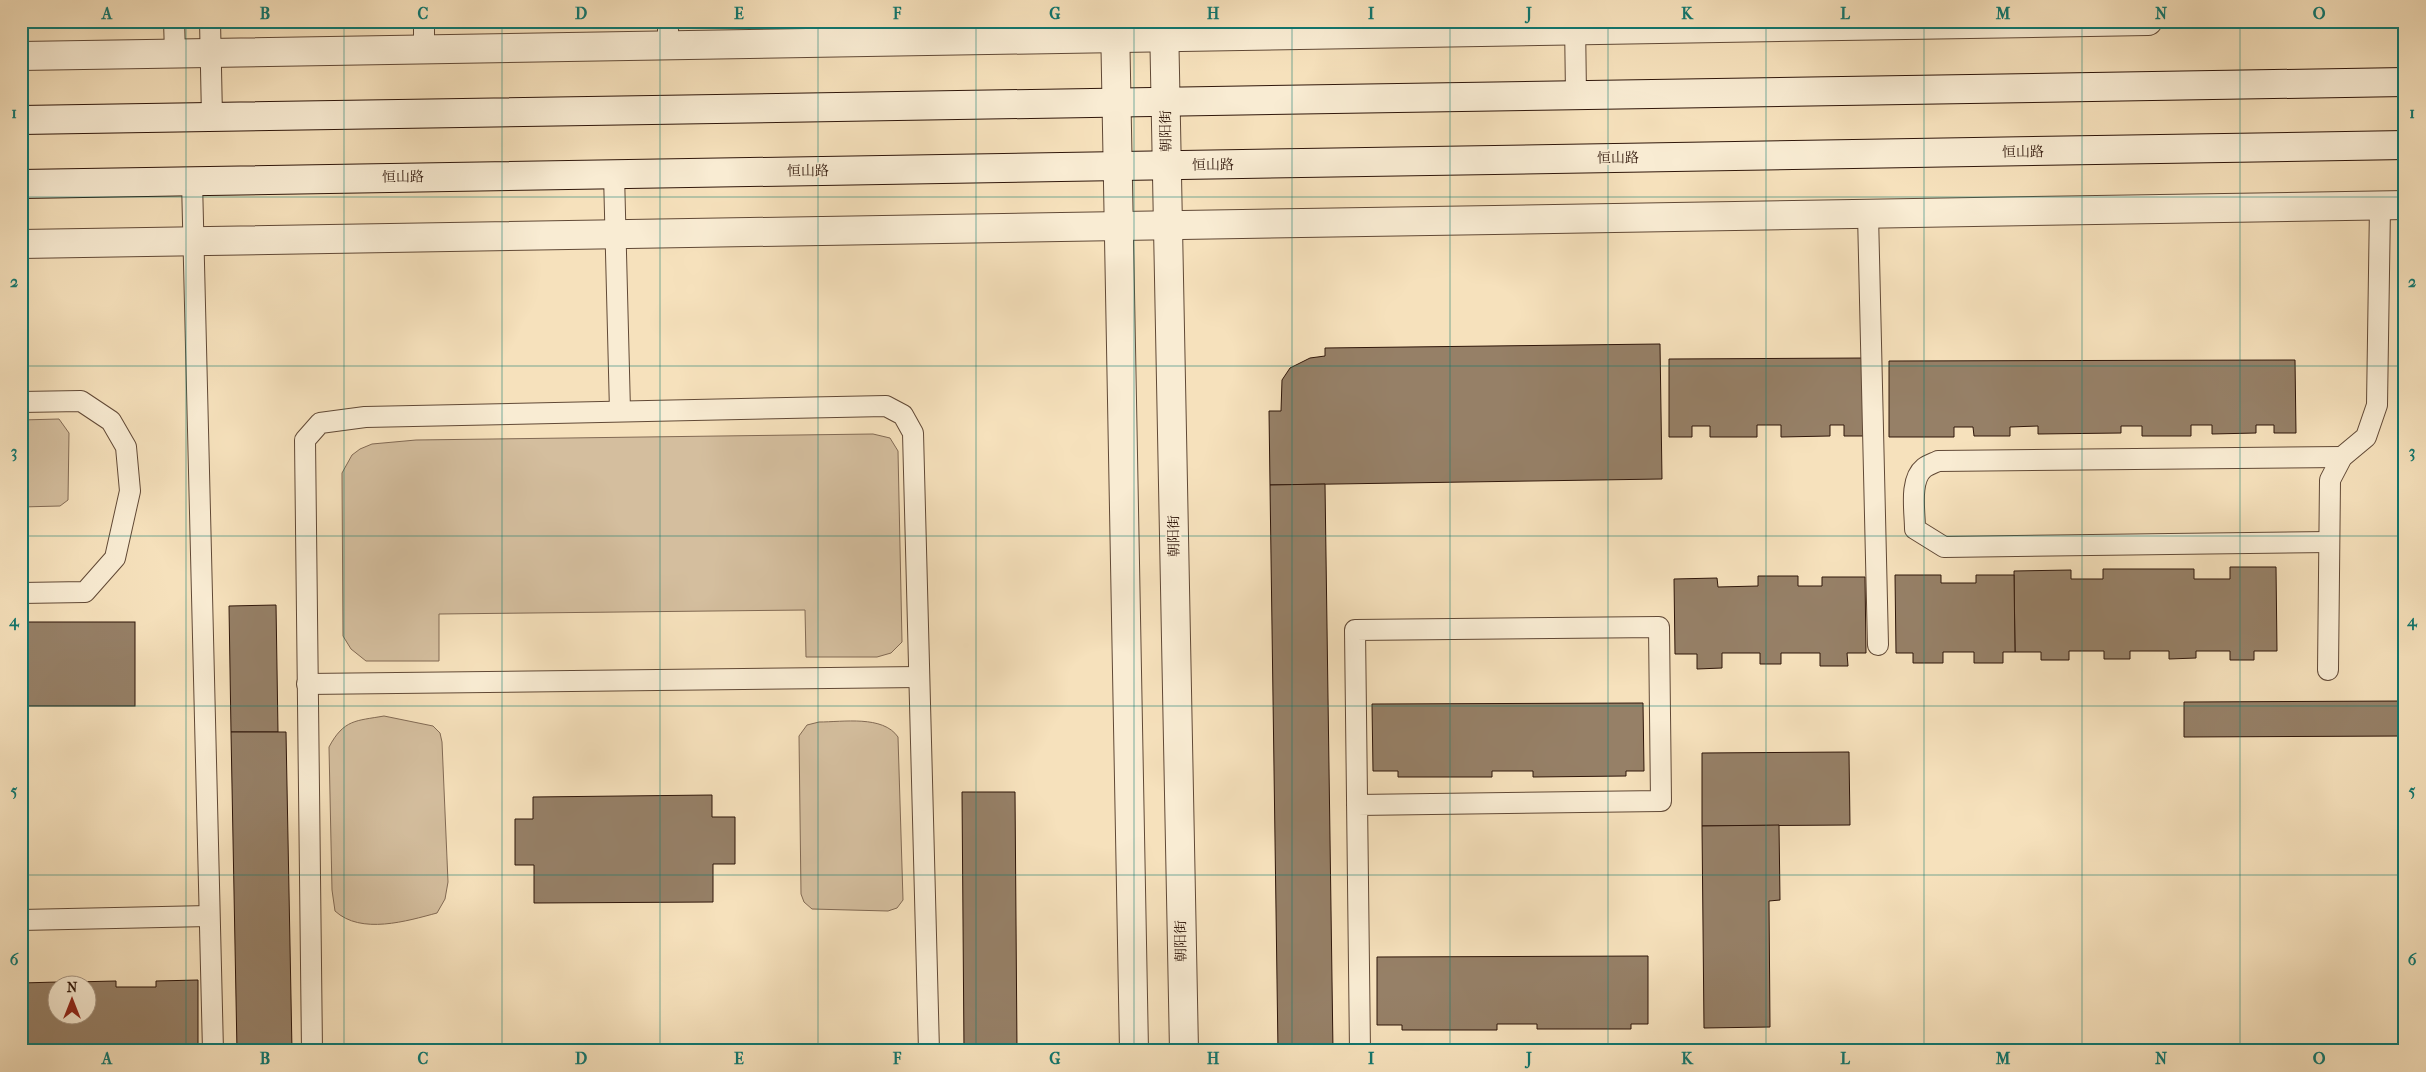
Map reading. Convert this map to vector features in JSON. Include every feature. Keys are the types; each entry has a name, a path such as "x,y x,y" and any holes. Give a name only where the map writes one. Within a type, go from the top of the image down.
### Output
{"street":[{"path":"21,56 424,49 668,33 2148,21"},
{"name":"朝阳街","path":"1164,29 1184,1051"},
{"path":"1115,30 1134,1051"},
{"path":"21,120 2405,82"},
{"name":"恒山路","path":"21,184 2405,145"},
{"path":"21,244 2392,206"}],"lane":[{"path":"174,21 175,53"},
{"path":"210,21 212,117"},
{"path":"424,21 424,49"},
{"path":"1575,26 1576,95"},
{"path":"614,174 620,411"},
{"path":"192,181 213,1051"},
{"path":"2328,670 2330,480 2342,456 2366,437 2377,405 2392,206"},
{"path":"1868,214 1878,645"},
{"path":"21,402 81,401 111,421 126,447 130,491 115,558 85,592 21,593"},
{"path":"312,1051 305,440 320,423 365,417 886,406 903,415 913,433 929,1051"},
{"path":"2329,542 1944,547 1915,529 1917,478 1923,469 1938,460 2342,456"},
{"path":"1357,805 1661,801 1659,627 1355,630 1357,805 1360,1051"},
{"path":"308,684 920,677"},
{"path":"21,920 209,916"}],"shaded area":[{"path":"59,419 69,433 68,500 60,506 21,507 21,420"},
{"path":"873,434 890,438 898,451 902,642 891,653 877,657 806,657 805,610 439,614 439,661 366,661 351,649 343,636 342,473 352,455 372,444 416,440"},
{"path":"384,716 433,726 440,733 442,742 448,882 445,899 437,913 384,924 358,923 335,911 332,890 329,747 340,731 346,726 358,721"},
{"path":"862,721 873,723 883,725 898,737 903,900 897,908 888,911 812,909 804,902 801,894 799,736 807,725 819,722"}],"building":[{"path":"1660,344 1662,479 1270,485 1269,411 1281,411 1282,380 1290,368 1310,358 1325,356 1325,348"},
{"path":"1865,358 1866,436 1844,436 1844,425 1830,425 1830,436 1781,437 1781,425 1757,425 1757,437 1710,437 1710,426 1692,426 1692,437 1669,437 1669,359"},
{"path":"2295,360 2296,433 2274,433 2274,425 2256,425 2256,433 2212,434 2212,425 2191,425 2191,436 2142,436 2142,426 2121,426 2121,433 2038,434 2038,426 2010,427 2010,436 1974,436 1973,427 1954,427 1954,437 1889,437 1889,361"},
{"path":"1325,484 1333,1051 1278,1051 1270,485"},
{"path":"2230,567 2276,567 2277,651 2254,651 2254,660 2230,660 2230,651 2196,651 2196,658 2169,659 2169,651 2130,651 2130,659 2104,659 2104,651 2069,651 2069,660 2041,660 2041,652 2015,652 2014,571 2071,570 2071,579 2103,579 2103,569 2194,569 2194,579 2230,579"},
{"path":"1895,575 1941,575 1941,583 1976,583 1976,575 2014,575 2015,652 2003,652 2003,663 1974,663 1974,652 1943,652 1943,663 1913,663 1913,653 1896,653"},
{"path":"1758,576 1798,576 1798,586 1822,586 1822,577 1865,577 1866,653 1847,653 1848,666 1820,666 1820,653 1781,653 1781,664 1760,664 1760,653 1722,653 1722,668 1697,669 1697,654 1675,654 1674,579 1717,578 1718,587 1758,586"},
{"path":"276,605 278,732 231,732 229,606"},
{"path":"21,622 135,622 135,706 21,706"},
{"path":"2405,701 2405,736 2184,737 2184,702"},
{"path":"1643,703 1644,771 1626,771 1626,776 1533,777 1533,771 1492,771 1492,777 1398,777 1398,771 1373,771 1372,704"},
{"path":"231,732 286,732 292,1051 237,1051"},
{"path":"1849,752 1850,825 1702,826 1702,753"},
{"path":"962,792 1015,792 1017,1051 964,1051"},
{"path":"712,795 712,817 735,817 735,864 713,864 713,902 534,903 534,865 515,865 515,819 533,819 533,797"},
{"path":"1779,825 1780,900 1769,901 1770,1027 1704,1028 1702,826"},
{"path":"1648,956 1648,1024 1631,1024 1631,1029 1537,1029 1537,1024 1497,1024 1497,1030 1402,1030 1402,1025 1377,1025 1377,957"},
{"path":"198,980 198,1051 21,1051 21,983 48,982 48,1024 98,1024 98,981 116,981 116,987 156,987 156,981"}]}
